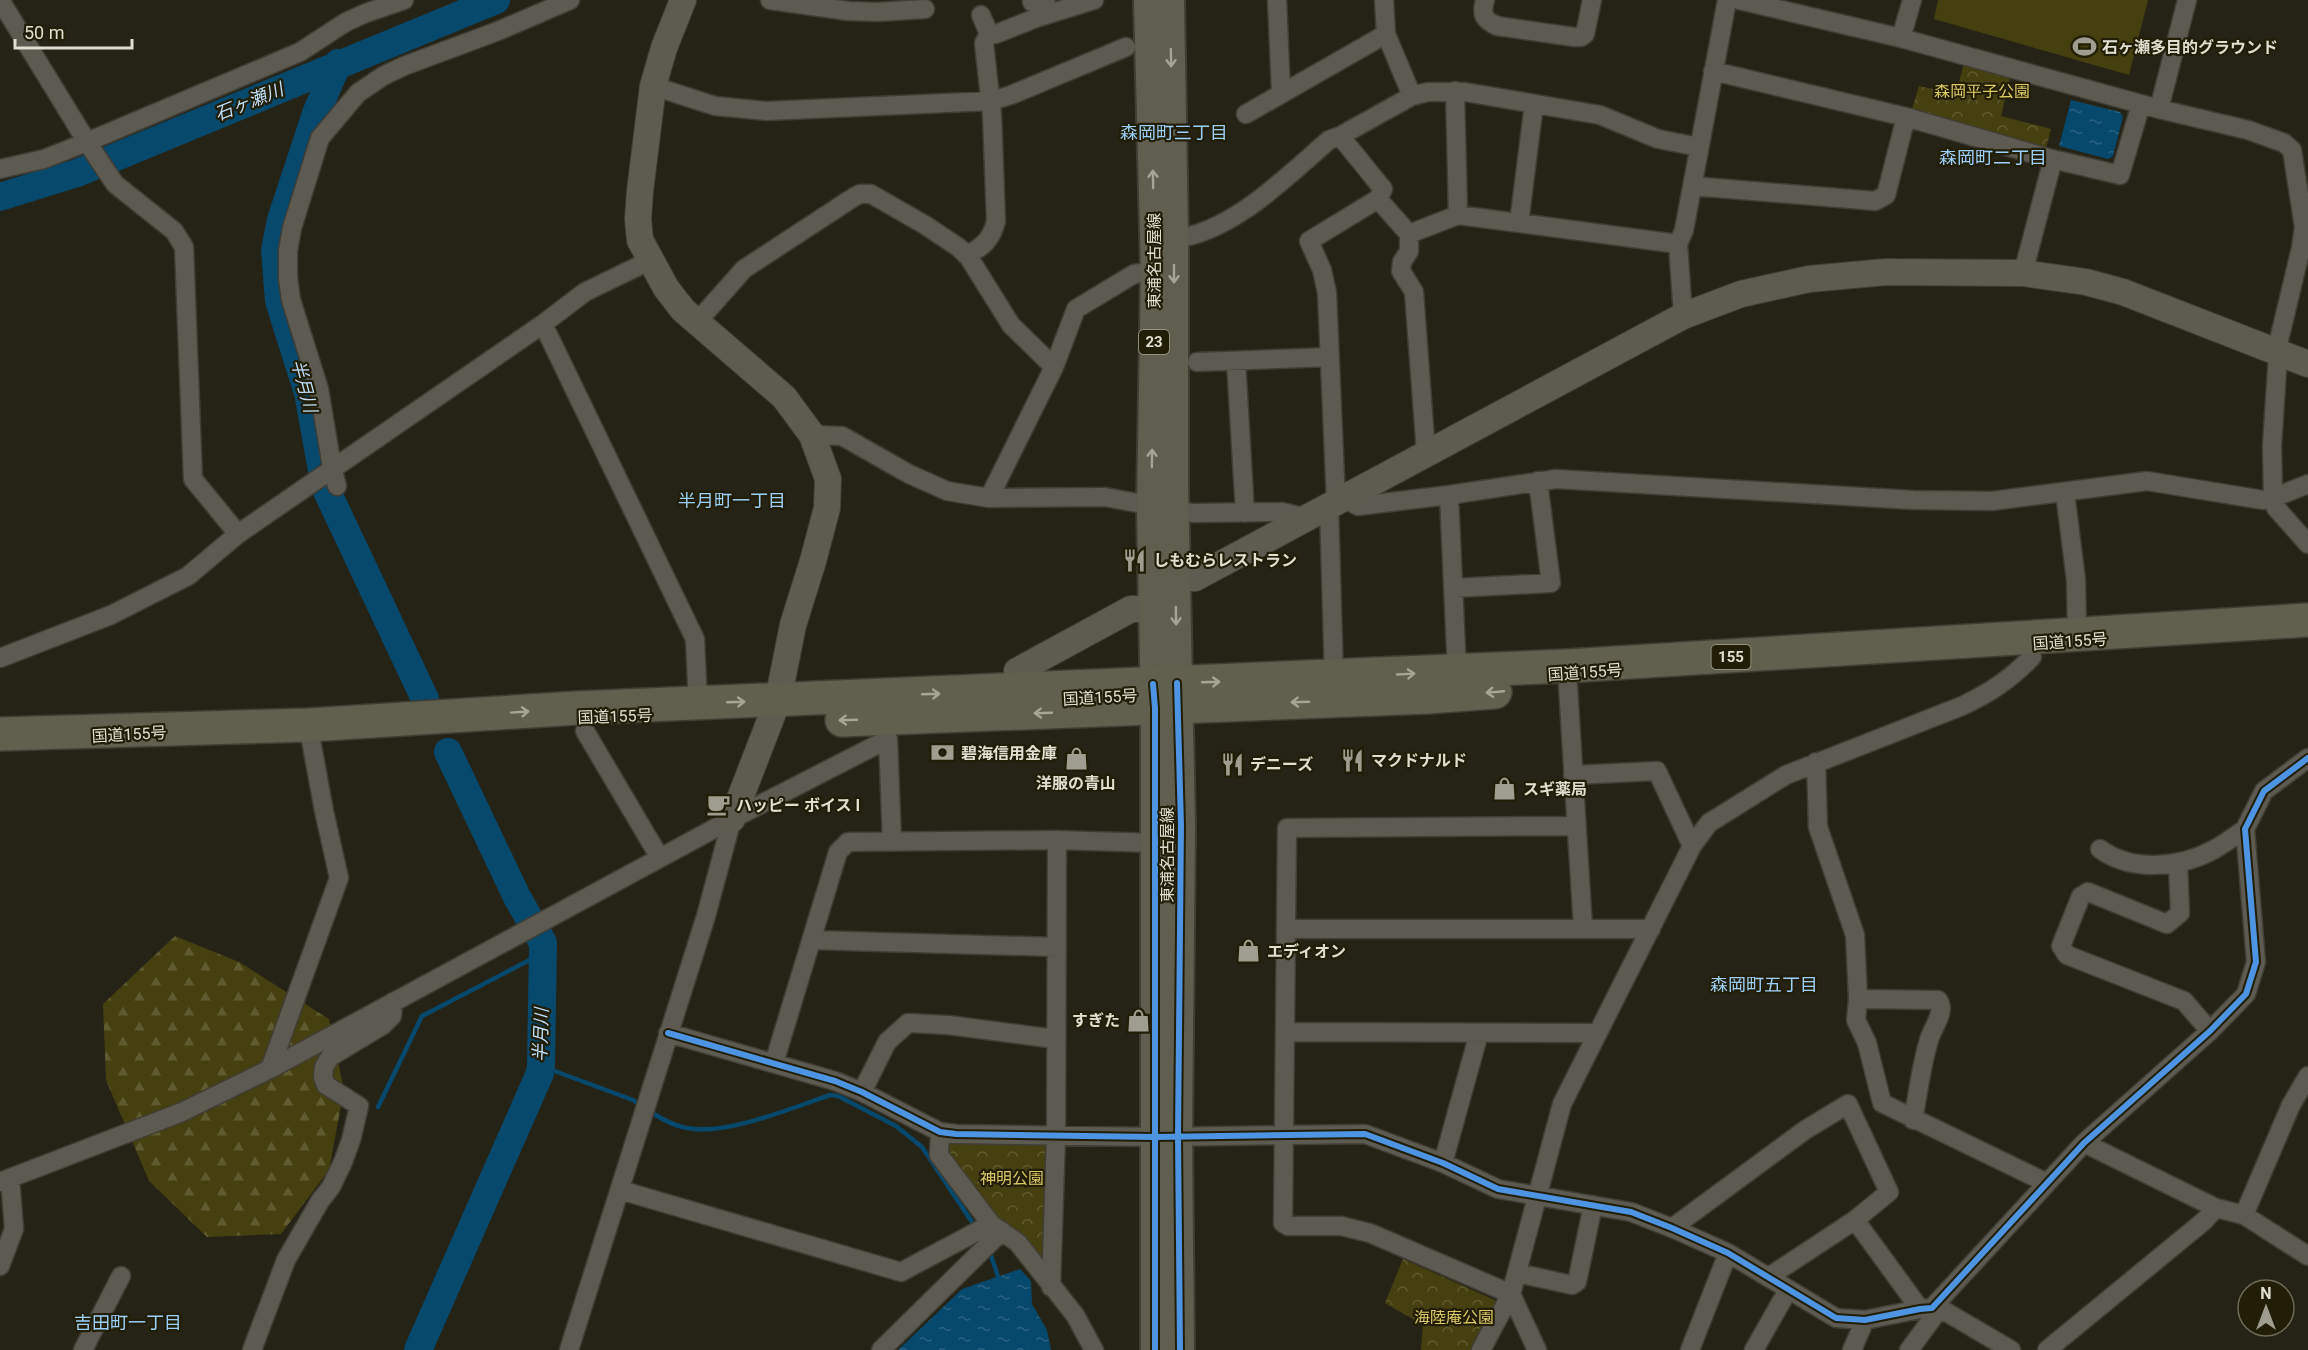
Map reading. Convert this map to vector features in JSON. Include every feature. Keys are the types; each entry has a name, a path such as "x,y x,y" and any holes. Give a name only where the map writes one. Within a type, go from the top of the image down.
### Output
{"highway":[{"name":"国道155号","path":"1166,696 1334,678 2308,620"},
{"name":"国道155号","path":"0,753 585,731 773,712 1166,696 1428,697 1568,686 2308,641"},
{"name":"国道155号","path":"0,734 309,725 577,708 698,704 773,712"}],"main road":[{"name":"東浦名古屋線","path":"1148,0 1163,508 1176,578 1154,843 1179,1350"},
{"name":"東浦名古屋線","path":"1155,1350 1181,825 1166,696 1152,609 1163,508 1174,239 1170,0"}],"street":[{"path":"0,0 115,184 174,231 184,247 193,479 238,534"},
{"path":"0,169 44,159 88,144 300,52 346,22 404,0"},
{"path":"329,475 319,390 291,300 288,278 288,251 292,228 320,138 358,93 383,76 570,0"},
{"path":"569,1350 706,916 732,819 773,712 793,625 813,561 826,508 828,479 812,435 784,398 683,310 649,261 640,240 638,219 653,86 664,48 683,0"},
{"path":"770,0 858,11 925,9"},
{"path":"989,34 996,34 1036,18 1094,0"},
{"path":"1277,0 1281,92"},
{"path":"1384,0 1386,34 1412,96"},
{"path":"1485,0 1482,13 1485,20 1497,26 1574,37 1581,37 1585,34 1592,0"},
{"path":"1683,316 1678,244 1684,230 1727,0"},
{"path":"1739,0 1901,38 2158,109 2248,130 2284,143 2292,150 2302,166 2304,227 2277,352 2272,445 2273,498 2276,508 2308,544"},
{"path":"1901,38 1912,0"},
{"path":"2158,109 2187,0"},
{"path":"981,15 989,34"},
{"path":"966,255 987,242 993,233 996,221 991,101 984,43 989,34"},
{"path":"1246,114 1386,34"},
{"path":"653,86 715,106 766,111 991,101 1011,95 1126,47"},
{"path":"1713,72 1906,117 2053,159 2120,175 2141,104"},
{"path":"1174,239 1195,236 1241,212 1329,140 1412,96 1428,92 1455,91 1600,115 1658,139 1699,147"},
{"path":"1455,91 1458,215"},
{"path":"1519,223 1533,104"},
{"path":"1692,186 1875,201 1886,195 1906,117"},
{"path":"1334,678 1329,506 1330,357 1327,293 1322,270 1309,241 1378,199 1383,189 1340,136"},
{"path":"2023,273 2053,159"},
{"path":"697,322 744,269 860,194 871,194 907,214 966,255 1011,325 1054,367"},
{"path":"1378,199 1409,234 1409,251 1402,262 1401,271 1413,292 1426,453"},
{"path":"1409,234 1458,215 1678,244"},
{"path":"0,658 111,615 188,576 238,534 310,484 329,475 585,292 649,261"},
{"path":"989,498 1054,367 1076,309 1134,274 1155,271"},
{"path":"1176,578 1195,578 1683,316 1741,294 1809,279 1886,272 2023,273 2086,282 2123,292 2308,364"},
{"path":"543,324 695,639 698,704"},
{"path":"1197,362 1330,357"},
{"path":"1236,361 1245,513"},
{"path":"812,435 842,436 909,474 946,491 989,498 1105,497 1192,513 1282,512 1329,506 1358,506 1449,495 1556,478 1924,500 1992,501 2147,481 2263,500 2308,484"},
{"path":"1454,588 1551,583 1538,481"},
{"path":"2065,493 2076,580 2077,634"},
{"path":"1449,495 1458,672"},
{"path":"1017,671 1131,609 1152,609"},
{"path":"1481,1350 1511,1294 1562,1104 1692,846 1709,823 1786,775 1962,706 2007,681 2032,657"},
{"path":"1568,686 1583,928"},
{"path":"585,731 660,858"},
{"path":"0,1266 14,1229 5,1180 182,1112 270,1069 732,819 888,739 892,841"},
{"path":"270,1069 339,878 320,791 312,740"},
{"path":"2100,849 2112,858 2131,864 2178,863 2212,851 2245,829 2264,791 2308,758"},
{"path":"1816,762 1818,827 1856,935 1858,999 1856,1020 1867,1043 1882,1103 1913,1120 2048,1183"},
{"path":"1573,775 1657,771 1692,846"},
{"path":"1536,1350 1511,1294 1370,1233 1341,1226 1288,1226 1283,1223 1287,828 1575,826"},
{"path":"1909,1350 1932,1308 2084,1143 2210,1031 2246,994 2256,962 2245,829"},
{"path":"774,1063 838,852 848,842 1057,840 1154,843"},
{"path":"1051,1287 1056,1136 1057,840"},
{"path":"2178,863 2180,913 2167,924 2088,892 2081,896 2061,946 2067,954 2184,1002 2210,1031"},
{"path":"1286,929 1651,929"},
{"path":"812,940 1056,946"},
{"path":"1858,999 1938,1000 1941,1004 1941,1010 1929,1039 1913,1120"},
{"path":"252,1350 286,1260 320,1201 331,1187 351,1140 359,1106 326,1085 323,1077 324,1066 330,1057 384,1025 392,1016 393,1002"},
{"path":"862,1092 887,1042 909,1023 948,1025 1056,1039"},
{"path":"1285,1032 1598,1033"},
{"path":"1443,1163 1479,1033"},
{"path":"668,1034 836,1081 940,1132 976,1136 1167,1137 1365,1134 1443,1163 1498,1189 1630,1212 1672,1228 1728,1253 1770,1276 1788,1290 1836,1318 1865,1320 1932,1308"},
{"path":"2244,1215 2291,1105 2308,1076"},
{"path":"1672,1228 1805,1130 1848,1104 1889,1192 1855,1220 1770,1276"},
{"path":"940,1132 939,1155 997,1228 1018,1243 1075,1315 1094,1350"},
{"path":"2084,1143 2216,1208 2244,1215 2308,1256"},
{"path":"620,1190 901,1272 997,1228"},
{"path":"1517,1272 1572,1285 1577,1282 1593,1205"},
{"path":"2047,1350 2204,1221 2216,1208"},
{"path":"1855,1220 1932,1308 2011,1350"},
{"path":"880,1350 997,1228"},
{"path":"1690,1350 1728,1253"},
{"path":"83,1350 121,1276"},
{"path":"1754,1350 1788,1290"},
{"path":"1852,1350 1865,1320"}],"green space":[{"name":"石ヶ瀬多目的グラウンド","path":"1938,0 2148,0 2129,75 1934,19"},
{"name":"森岡平子公園","path":"1965,59 2012,70 2001,116 2051,129 2046,148 1910,115 1919,86 1956,94"},
{"path":"175,936 239,962 329,1019 344,1090 329,1170 281,1234 207,1237 149,1181 106,1080 103,1004"},
{"name":"神明公園","path":"940,1132 1056,1135 1051,1287 939,1155"},
{"name":"海陸庵公園","path":"1403,1259 1497,1301 1474,1350 1421,1350 1423,1325 1385,1303"}],"water":[{"path":"2071,100 2120,112 2123,117 2113,156 2108,159 2059,146"},
{"path":"1020,1269 1031,1281 1032,1304 1047,1330 1051,1350 898,1350 962,1289"}],"waterway":[{"name":"石ヶ瀬川","path":"0,197 77,173 496,0"},
{"name":"半月川","path":"338,63 317,111 281,220 275,250 279,301 308,393 325,487 425,699"},
{"name":"半月川","path":"418,1350 540,1073 541,1066 543,943 517,897 448,752"},
{"path":"378,1107 422,1016 543,953"},
{"path":"541,1066 633,1100 642,1106"},
{"path":"649,1111 682,1127 720,1128 739,1125 830,1095 838,1096 896,1126 922,1147 976,1228"},
{"path":"989,1250 999,1279"}],"cycle path":[{"path":"1177,683 1181,825 1178,1136 1180,1350"},
{"path":"1153,684 1155,708 1155,1350"},
{"path":"668,1033 835,1081 862,1092 940,1132 1155,1137 1365,1134 1443,1163 1498,1189 1631,1212 1728,1253 1836,1318 1865,1320 1932,1308 2084,1143 2210,1031 2246,994 2256,962 2245,829 2264,791 2308,758"}],"place":[{"name":"石ヶ瀬多目的グラウンド","path":"2084,47"},
{"name":"しもむらレストラン","path":"1135,560"},
{"name":"碧海信用金庫","path":"943,753"},
{"name":"洋服の青山","path":"1076,758"},
{"name":"マクドナルド","path":"1353,760"},
{"name":"デニーズ","path":"1232,764"},
{"name":"スギ薬局","path":"1505,789"},
{"name":"ハッピー ボイス I","path":"718,805"},
{"name":"エディオン","path":"1249,951"},
{"name":"すぎた","path":"1138,1020"}],"district":[{"name":"森岡町三丁目","path":"1174,133"},
{"name":"森岡町二丁目","path":"1993,158"},
{"name":"半月町一丁目","path":"732,501"},
{"name":"森岡町五丁目","path":"1764,985"},
{"name":"吉田町一丁目","path":"128,1323"}]}
